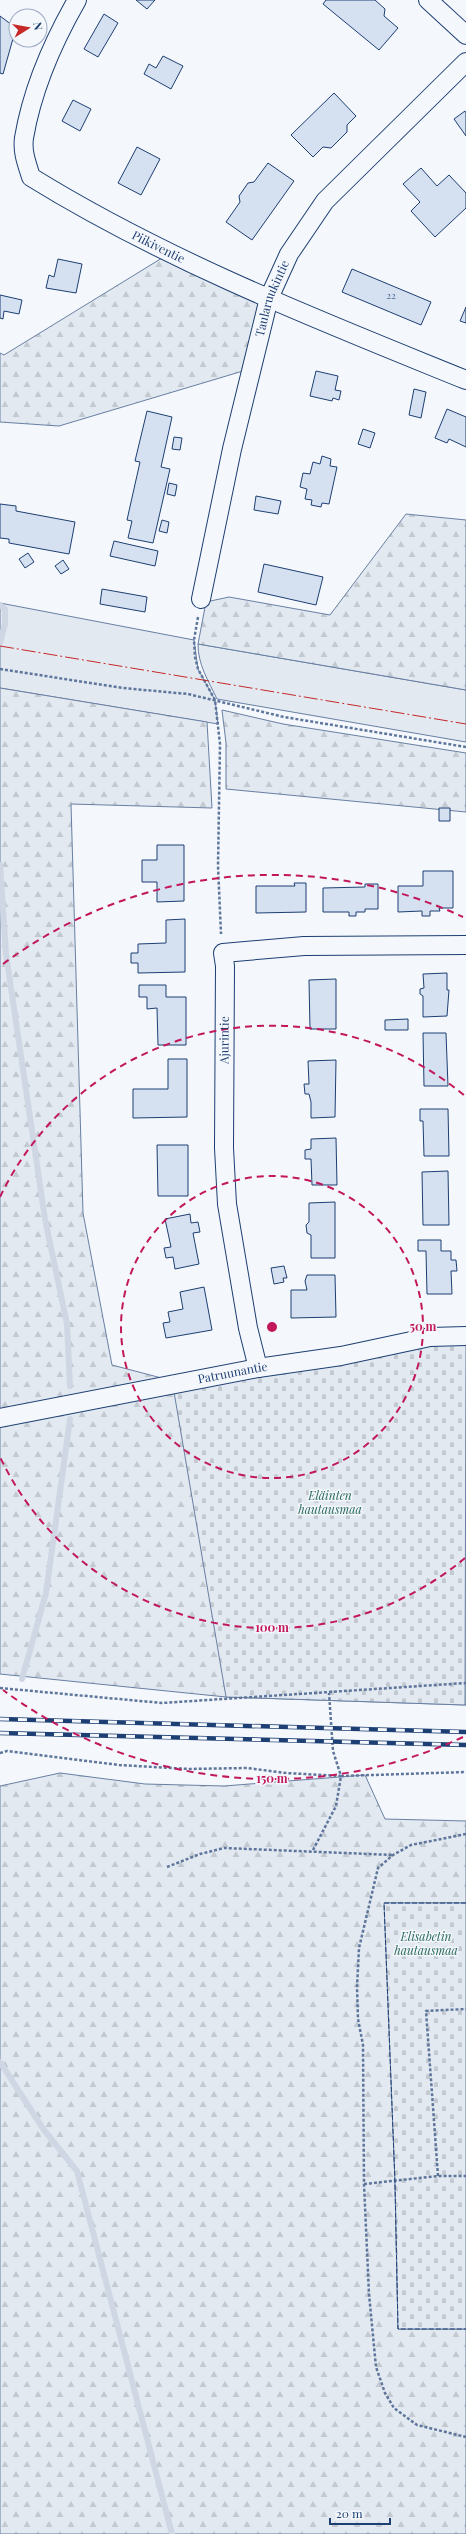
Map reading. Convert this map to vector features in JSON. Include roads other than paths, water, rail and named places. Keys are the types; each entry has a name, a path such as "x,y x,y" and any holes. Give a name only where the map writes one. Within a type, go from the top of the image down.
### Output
{"street":[{"name":"Piikiventie","path":"77,0 54,40 24,139 25,158 31,177 167,251 269,298 466,380"},
{"path":"428,0 466,35"},
{"name":"Taularuukintie","path":"201,599 232,449 269,298 289,254 325,201 466,62"},
{"name":"Ajurintie","path":"258,1368 248,1328 227,1204 224,1148 225,966 223,953 304,946 466,946"},
{"name":"Patruunantie","path":"0,1418 258,1368 340,1356 430,1337 466,1336"}],"waterway":[{"path":"0,605 5,609 5,624 0,643"},
{"path":"0,865 6,954 45,1219 67,1324 70,1386"},
{"path":"22,1679 46,1593 70,1419"},
{"path":"0,2062 44,2130 77,2171 172,2534"}],"railway":[{"path":"0,1719 466,1732"},
{"path":"0,1733 466,1745"}],"park label":[{"name":"Eläinten hautausmaa","path":"330,1503"},
{"name":"Elisabetin hautausmaa","path":"426,1944"}]}
